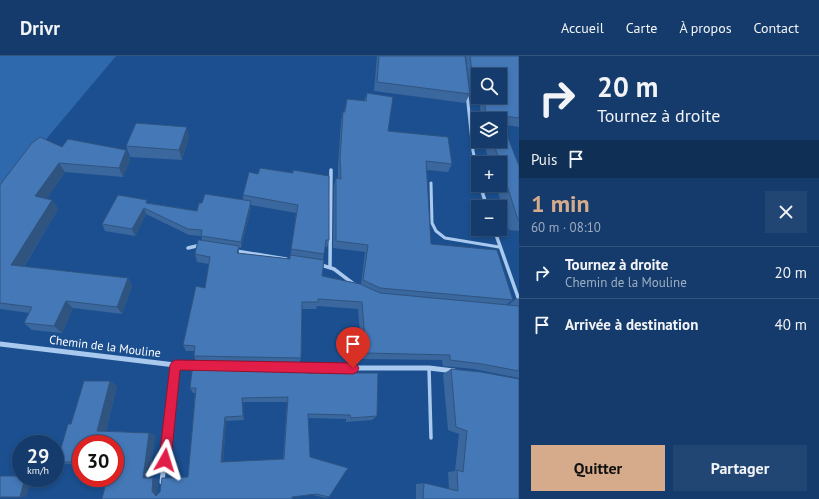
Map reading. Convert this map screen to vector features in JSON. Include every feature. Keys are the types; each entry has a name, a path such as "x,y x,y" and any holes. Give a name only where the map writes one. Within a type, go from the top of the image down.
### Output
{"street":[{"path":"466,88 473,156"},
{"path":"330,266 331,170"},
{"path":"496,236 519,300"},
{"path":"188,248 202,245 210,246"},
{"path":"232,250 292,260"},
{"path":"315,264 330,266 340,272 360,290"},
{"name":"Chemin de la Mouline","path":"0,344 175,365 206,366"},
{"path":"162,484 175,365"},
{"path":"292,368 429,368 458,371"}],"lane":[{"path":"432,183 432,223 436,231 445,238 499,247"},
{"path":"429,368 431,438"}],"shaded area":[{"path":"0,56 116,56 0,194"}],"building":[{"path":"379,56 465,56 470,94 377,82"},
{"path":"470,56 519,56 519,118 507,117 507,112 486,112 485,104 507,104 507,68 472,68"},
{"path":"367,93 393,97 388,131 448,137 452,164 426,161 431,244 497,250 513,300 380,288 363,280 368,245 336,241 336,178 341,179 340,158 343,112 345,112 347,99 366,101"},
{"path":"136,123 187,127 179,150 126,146"},
{"path":"507,135 519,166 519,221 507,185 507,156 498,156 495,148 507,148"},
{"path":"40,137 62,147 68,139 126,150 119,168 59,163 35,196 52,200 11,265 128,278 117,307 66,301 54,326 24,323 32,307 0,303 0,185 32,143"},
{"path":"260,168 293,173 293,170 329,176 329,240 326,240 324,254 291,249 298,205 243,195 249,172 258,174"},
{"path":"205,194 251,201 241,242 201,236 202,230 188,229 144,208 132,229 102,224 118,195 147,200 146,203 197,211 199,203 202,203"},
{"path":"198,240 239,246 237,253 290,259 290,255 324,260 322,276 360,284 380,293 519,306 519,371 450,360 450,355 366,353 362,302 318,299 318,302 302,302 301,358 194,356 195,346 183,345 196,286 205,288 210,257 195,254"},
{"path":"193,363 305,366 306,373 378,373 377,416 351,418 350,415 308,414 310,457 348,468 329,497 316,494 292,497 292,499 102,499 105,487 124,487 124,435 72,435 72,462 64,462 64,438 68,424 71,424 84,381 110,381 97,431 149,433 143,478 153,478 152,491 156,496 160,492 162,478 188,477 196,388 190,388","holes":["288,397 284,459 221,462 225,417 243,416 242,398"]},
{"path":"451,369 481,372 519,379 519,499 423,499 424,483 458,491 457,470 463,472 467,431 456,427"},
{"path":"0,476 12,476 12,487 23,487 20,497 0,497"}],"route":[{"path":"165,460 175,365 353,368"}]}
